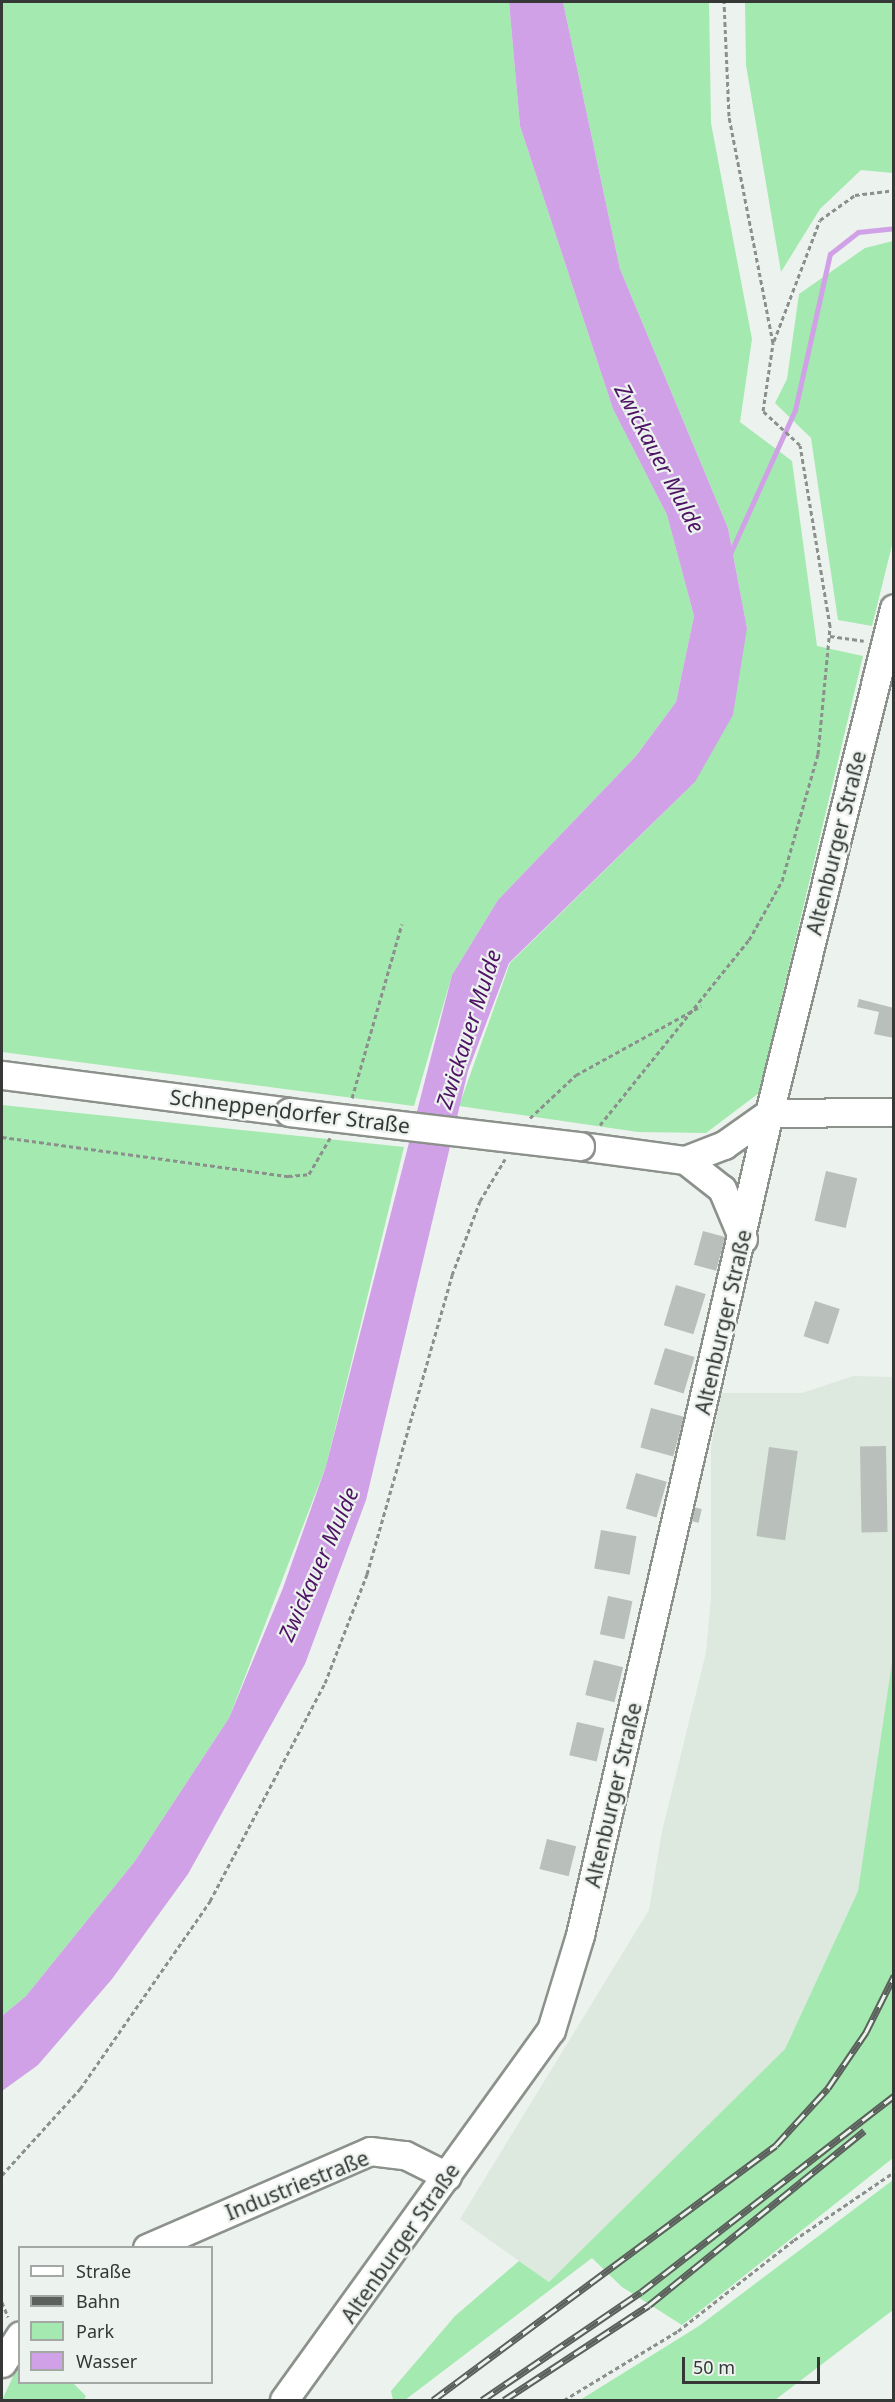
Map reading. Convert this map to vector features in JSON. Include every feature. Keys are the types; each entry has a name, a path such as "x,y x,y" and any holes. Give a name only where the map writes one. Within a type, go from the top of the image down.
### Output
{"street":[{"name":"Altenburger Straße","path":"284,2400 551,2030 580,1935 743,1239 769,1113 889,644 894,608"},
{"name":"Schneppendorfer Straße","path":"2,1074 289,1112 685,1160 724,1144 769,1113"},
{"path":"769,1113 894,1112"},
{"path":"685,1160 722,1189 743,1239"},
{"name":"Industriestraße","path":"149,2246 370,2151 405,2155 447,2176"},
{"path":"2,2363 18,2339"}],"path":[{"path":"724,2 729,116 772,343"},
{"path":"580,1146 700,1006 749,940 782,881 803,819 818,754 830,636 800,445 763,411 772,343 820,220 855,195 894,190"},
{"path":"830,636 889,644"},
{"path":"536,1108 576,1076 700,1006"},
{"path":"2,2175 80,2089 210,1902 325,1683 367,1575 452,1275 480,1201"},
{"path":"564,2400 678,2331 794,2240 894,2172"}],"shaded area":[{"path":"853,1376 893,1377 894,1664 858,1891 785,2049 549,2282 460,2219 649,1910 662,1831 706,1653 711,1597 711,1447 721,1393 802,1393"}],"green space":[{"path":"2,2 509,2 520,126 613,409 667,515 694,616 676,702 636,756 498,900 452,975 414,1106 2,1052"},
{"path":"563,2 709,2 711,123 752,339 740,422 792,461 817,646 863,656 759,1093 706,1133 638,1132 459,1106 510,963 695,782 747,628 728,528 620,269"},
{"path":"745,2 893,2 893,173 861,170 820,209 781,272 746,65"},
{"path":"893,241 894,537 872,626 838,620 811,438 775,403 787,379 799,294 865,248"},
{"path":"2,1105 404,1147 326,1466 229,1718 135,1861 26,1996 2,2016"},
{"path":"893,1656 893,2158 682,2325 622,2287 592,2258 405,2400 393,2400 391,2391 455,2316 519,2261 549,2282 785,2049 858,1891"},
{"path":"893,2180 893,2310 775,2400 580,2400 699,2326"},
{"path":"18,2366 18,2384 74,2384 86,2396 84,2400 2,2400"}],"water":[{"name":"Zwickauer Mulde","path":"509,2 563,2 620,269 728,528 747,628 733,715 695,782 509,963 468,1071 366,1500 305,1664 188,1874 112,1979 38,2065 2,2091 2,2016 26,1996 135,1861 229,1718 283,1588 326,1466 452,975 498,900 636,756 676,702 694,616 667,515 613,409 520,126"}],"building":[{"path":"859,999 894,1008 894,1038 874,1034 879,1012 857,1007"},
{"path":"826,1171 857,1178 846,1228 815,1221"},
{"path":"703,1231 725,1237 716,1271 694,1265"},
{"path":"676,1285 706,1294 693,1334 664,1325"},
{"path":"815,1301 840,1309 828,1344 804,1336"},
{"path":"665,1348 695,1357 684,1393 654,1384"},
{"path":"651,1408 684,1417 673,1456 640,1448"},
{"path":"860,1446 886,1446 888,1532 862,1532"},
{"path":"769,1447 798,1451 785,1540 756,1536"},
{"path":"636,1473 667,1482 657,1517 626,1509"},
{"path":"693,1507 702,1509 699,1523 690,1521"},
{"path":"601,1530 636,1536 630,1575 594,1568"},
{"path":"608,1596 632,1601 624,1639 600,1634"},
{"path":"594,1660 623,1667 614,1702 585,1695"},
{"path":"577,1722 604,1728 597,1761 569,1755"},
{"path":"547,1839 576,1846 569,1876 540,1869"}],"waterway":[{"path":"729,556 795,410 830,254 858,232 894,228"}],"railway":[{"path":"433,2400 776,2145 828,2088 866,2032 894,1976"},
{"path":"482,2400 641,2292 894,2096"},
{"path":"504,2400 649,2305 864,2131"}]}
